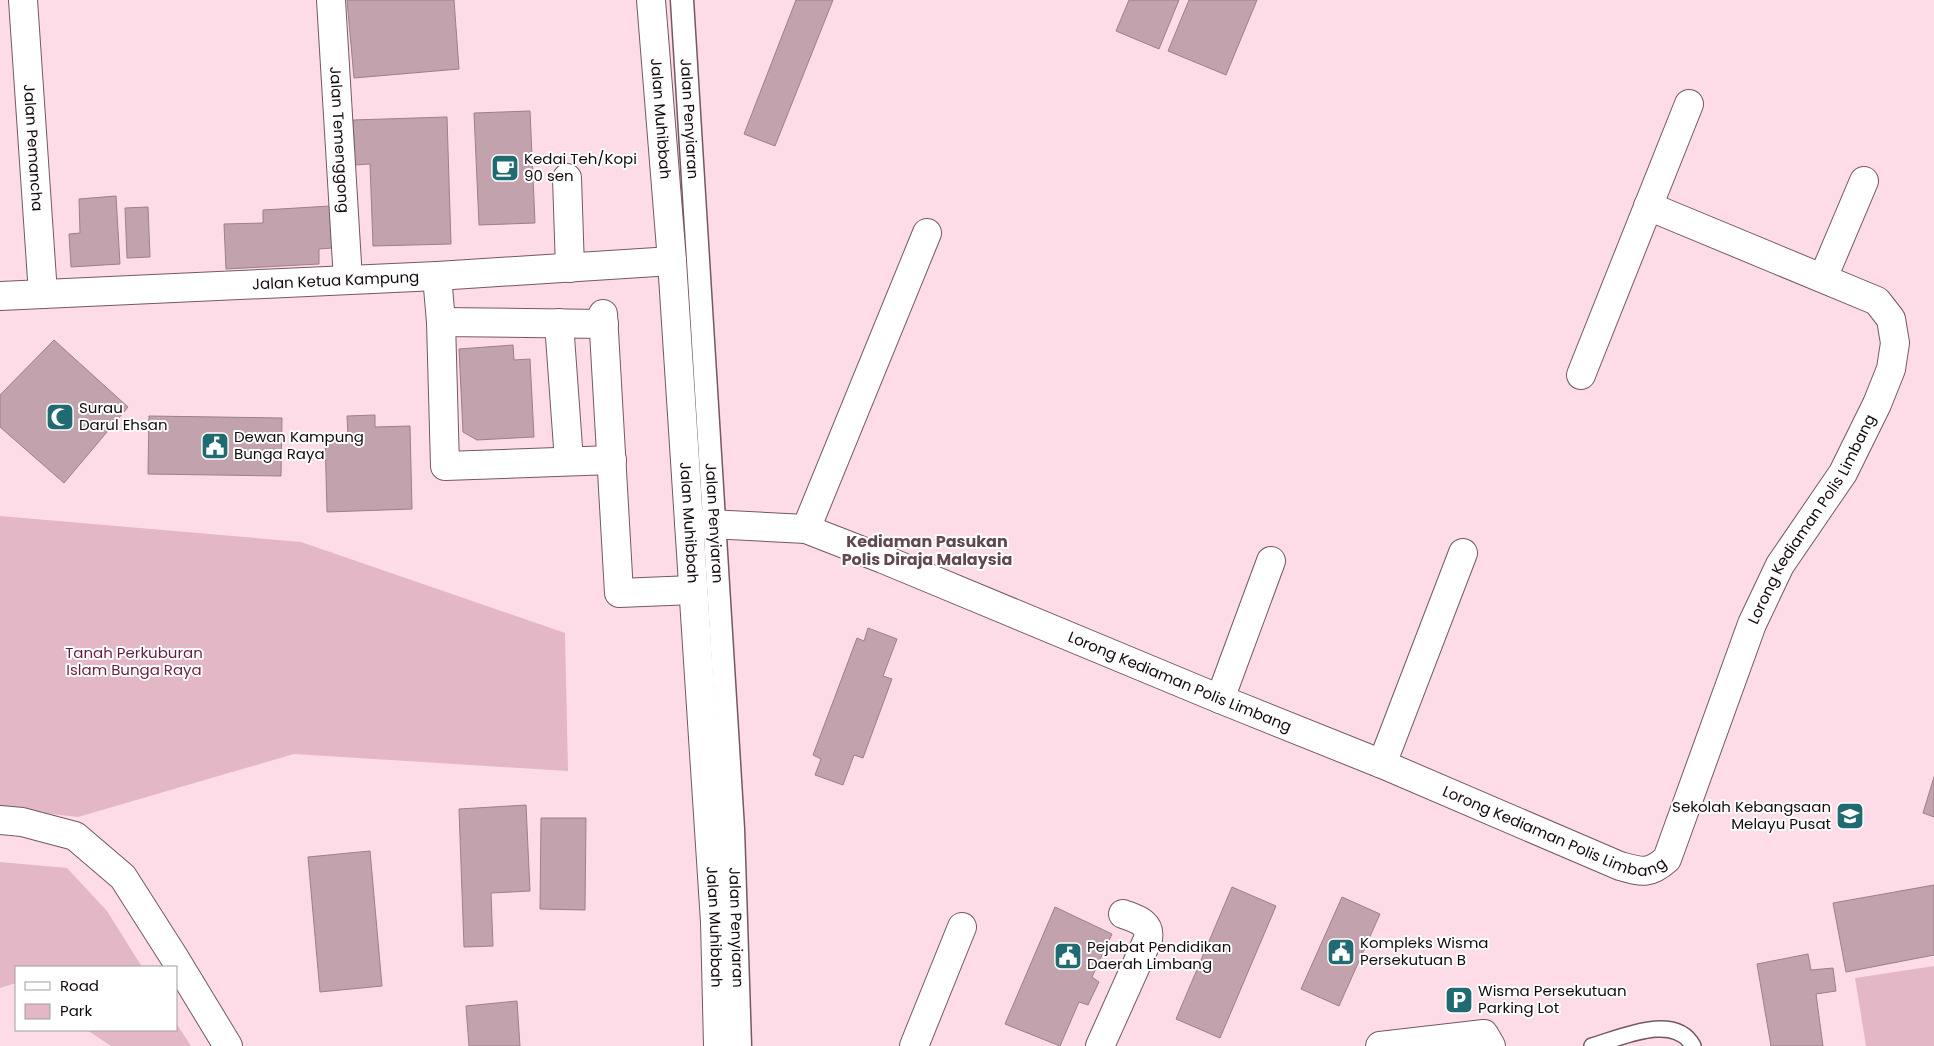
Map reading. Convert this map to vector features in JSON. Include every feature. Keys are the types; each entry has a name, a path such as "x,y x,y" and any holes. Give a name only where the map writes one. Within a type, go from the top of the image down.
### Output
{"street":[{"name":"Jalan Pemancha","path":"24,0 43,294"},
{"name":"Jalan Temenggong","path":"331,0 348,280"},
{"name":"Jalan Muhibbah","path":"651,0 672,261 715,922 718,1046"},
{"name":"Jalan Penyiaran","path":"682,0 733,829 740,1046"},
{"path":"1581,375 1689,104"},
{"path":"567,178 570,268"},
{"path":"1823,278 1864,181"},
{"name":"Lorong Kediaman Polis Limbang","path":"688,523 806,529 1382,764 1620,866 1637,871 1655,870 1667,859 1752,624 1780,565 1843,473 1877,404 1891,369 1895,343 1891,319 1877,302 1648,206"},
{"path":"806,529 927,233"},
{"name":"Jalan Ketua Kampung","path":"0,296 437,276 672,261"},
{"path":"437,276 441,322 445,466 612,460"},
{"path":"441,322 560,323 603,319 620,593 693,590"},
{"path":"560,323 569,461"},
{"path":"1382,764 1463,553"},
{"path":"1220,699 1271,561"},
{"path":"0,820 22,822 75,836 123,877 228,1046"},
{"path":"1100,1046 1148,939 1149,932 1146,926 1141,921 1123,914"},
{"path":"914,1046 962,927"},
{"path":"1380,1046 1484,1034 1491,1046"}],"lane":[{"path":"1592,1046 1653,1029 1668,1028 1681,1033 1693,1046"}],"green space":[{"name":"Tanah Perkuburan Islam Bunga Raya","path":"0,516 301,542 565,633 568,771 294,754 78,817 0,808"},
{"path":"0,862 67,868 107,911 141,966 15,966 15,983 0,988"},
{"path":"1934,966 1934,1046 1866,1046 1855,978"},
{"path":"178,1026 191,1046 111,1046 88,1031 178,1031"}],"building":[{"path":"347,0 454,0 459,69 354,78"},
{"path":"796,0 833,0 775,146 744,134"},
{"path":"1129,0 1179,0 1159,49 1116,31"},
{"path":"1189,0 1257,0 1226,75 1168,51"},
{"name":"Kedai Teh/Kopi 90 sen","path":"530,111 535,223 479,225 474,113"},
{"path":"447,117 451,244 373,246 370,164 355,165 353,120"},
{"path":"116,196 120,264 71,267 69,234 80,233 79,199"},
{"path":"330,206 332,248 319,249 319,264 226,269 224,224 263,223 263,210"},
{"path":"148,207 150,257 127,258 125,208"},
{"name":"Surau Darul Ehsan","path":"54,340 128,407 64,483 0,427 0,395"},
{"path":"513,345 514,360 530,359 534,437 477,440 463,432 459,349"},
{"path":"375,415 375,427 410,426 412,509 327,512 325,437 348,436 347,416"},
{"name":"Dewan Kampung Bunga Raya","path":"149,416 282,418 281,476 148,474"},
{"path":"868,628 897,639 883,676 892,679 863,758 854,755 843,785 815,775 821,759 813,755 857,638 864,641"},
{"path":"1934,777 1934,817 1923,813"},
{"path":"526,805 530,891 491,893 493,946 464,947 459,809"},
{"path":"541,818 586,818 585,910 540,909"},
{"path":"370,851 382,986 320,992 308,857"},
{"path":"1934,885 1934,955 1846,972 1833,903"},
{"path":"1232,887 1276,906 1220,1038 1176,1019"},
{"name":"Kompleks Wisma Persekutuan B","path":"1342,897 1380,914 1339,1006 1301,989"},
{"name":"Pejabat Pendidikan Daerah Limbang","path":"1055,907 1112,934 1092,977 1099,982 1088,1005 1079,1002 1060,1046 1005,1024"},
{"path":"1808,954 1811,970 1833,968 1836,991 1816,994 1823,1046 1771,1046 1757,964"},
{"path":"517,1001 520,1046 469,1046 466,1006"}],"place":[{"name":"Kedai Teh/Kopi 90 sen","path":"505,168"},
{"name":"Surau Darul Ehsan","path":"60,417"},
{"name":"Dewan Kampung Bunga Raya","path":"215,446"},
{"name":"Sekolah Kebangsaan Melayu Pusat","path":"1850,816"},
{"name":"Kompleks Wisma Persekutuan B","path":"1341,952"},
{"name":"Pejabat Pendidikan Daerah Limbang","path":"1068,956"},
{"name":"Wisma Persekutuan Parking Lot","path":"1459,1000"}],"district":[{"name":"Kediaman Pasukan Polis Diraja Malaysia","path":"927,550"}]}
